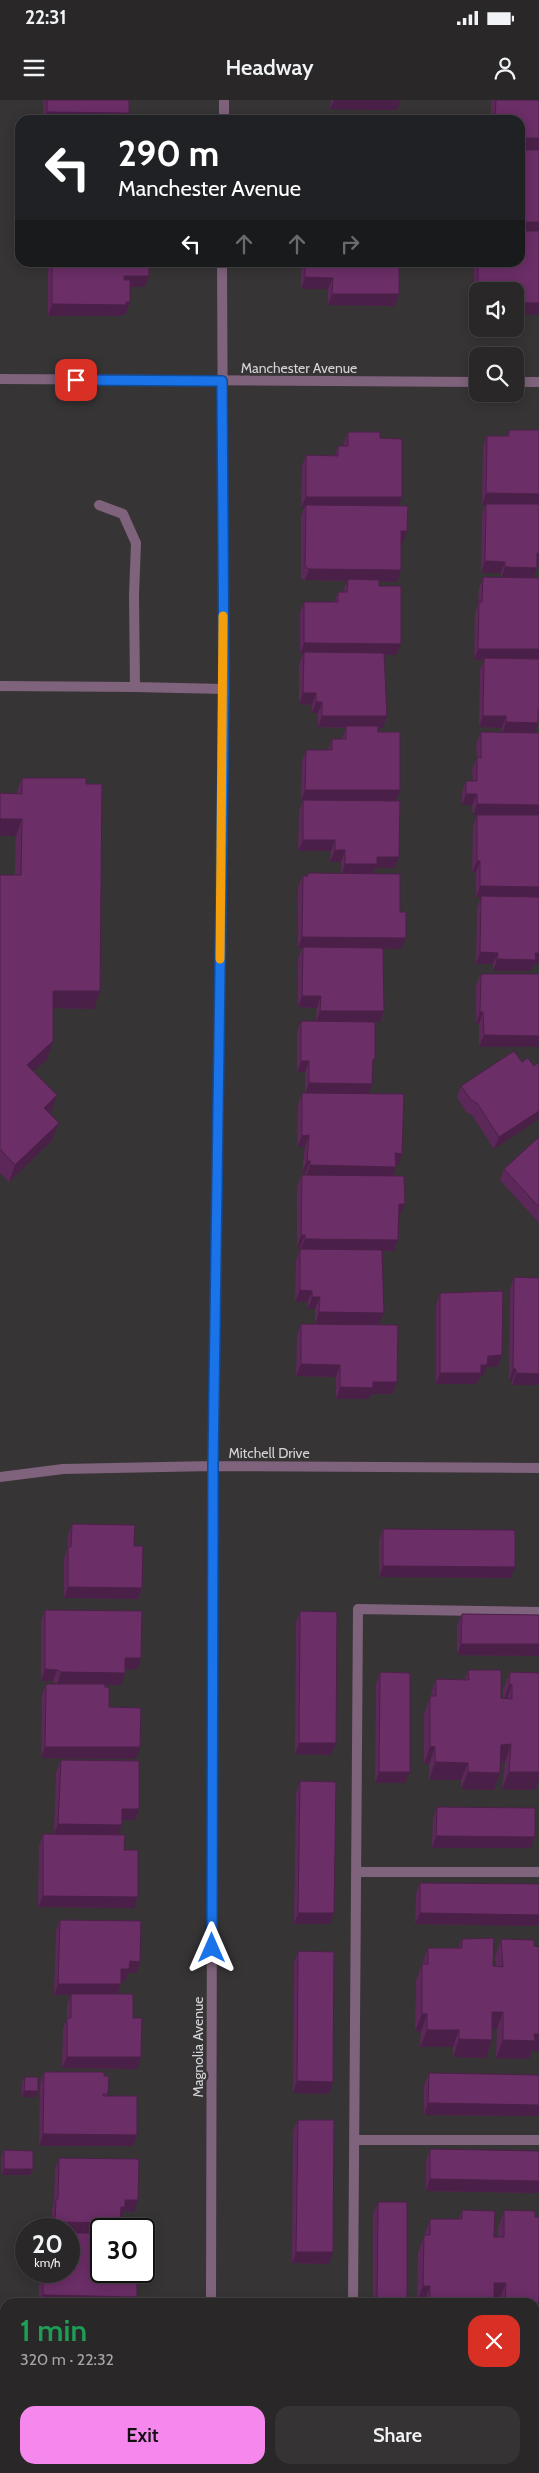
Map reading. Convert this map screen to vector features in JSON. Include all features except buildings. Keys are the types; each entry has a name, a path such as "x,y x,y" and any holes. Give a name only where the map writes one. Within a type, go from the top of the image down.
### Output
{"street":[{"path":"224,100 224,115"},
{"name":"Magnolia Avenue","path":"212,2298 213,1466 224,689 222,267"},
{"name":"Manchester Avenue","path":"0,379 469,382"},
{"path":"524,382 539,382"},
{"path":"99,505 123,514 136,543 134,595 135,687"},
{"path":"0,686 224,689"},
{"name":"Mitchell Drive","path":"0,1478 63,1469 213,1466 539,1468"},
{"path":"353,2298 358,1610 539,1612"},
{"path":"356,1872 539,1872"},
{"path":"355,2140 539,2140"}],"slow traffic":[{"path":"220,959 224,689 223,616"}],"route":[{"path":"76,380 222,381 224,689 213,1466 212,1948"}]}
